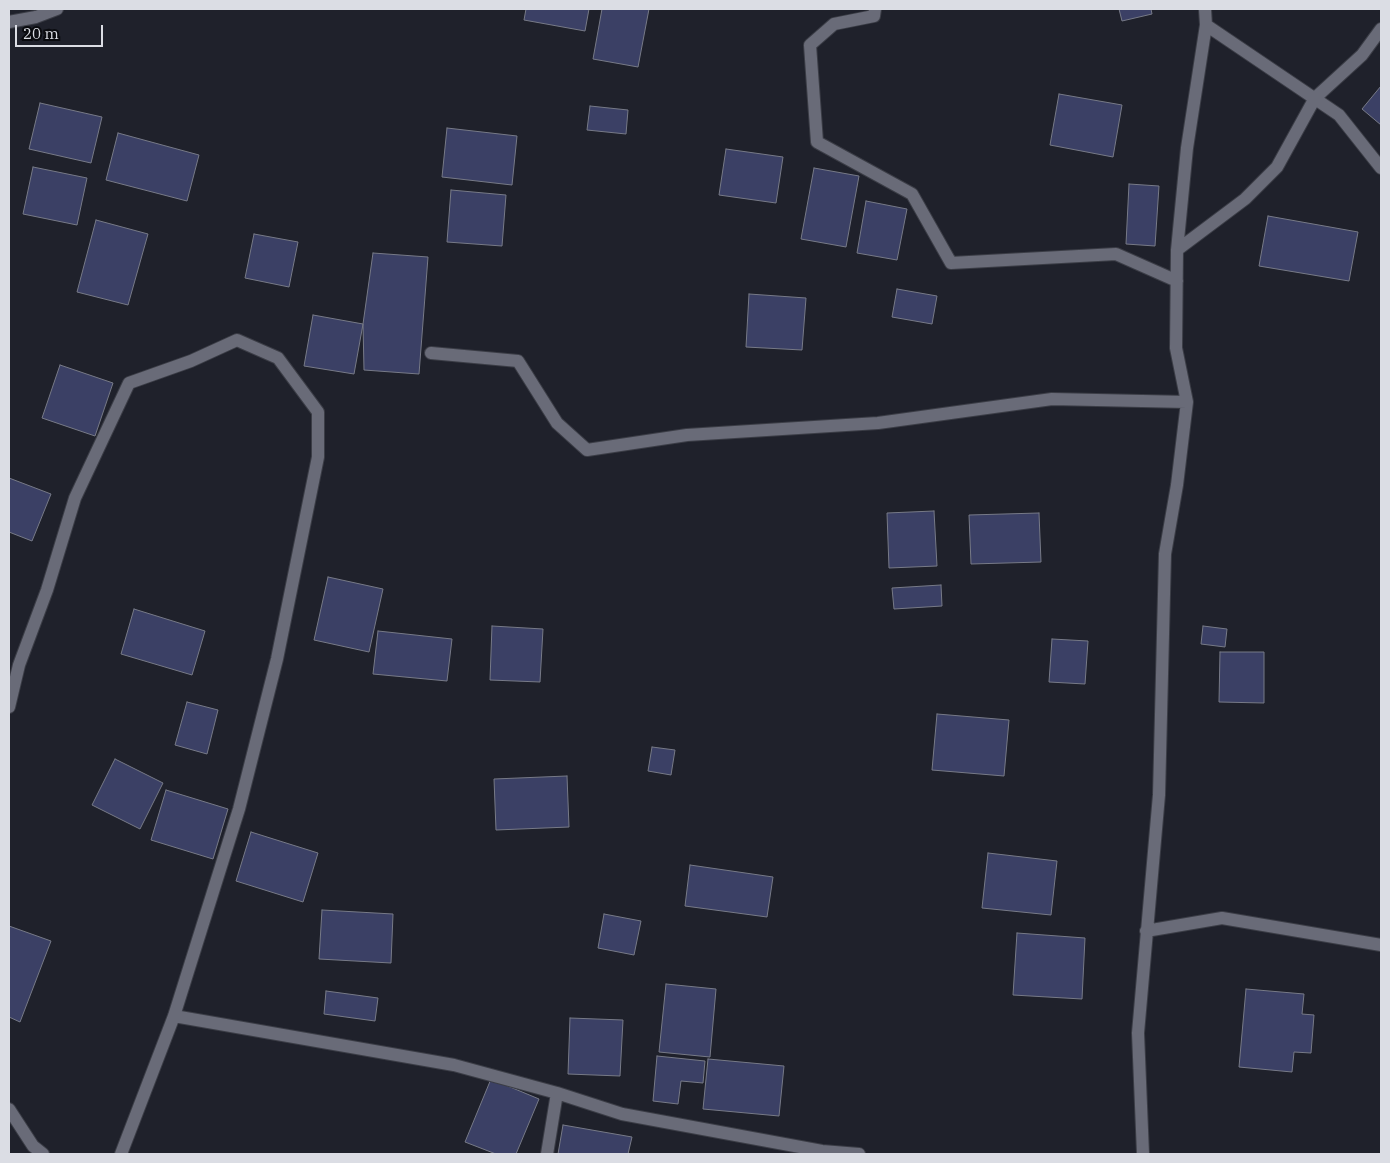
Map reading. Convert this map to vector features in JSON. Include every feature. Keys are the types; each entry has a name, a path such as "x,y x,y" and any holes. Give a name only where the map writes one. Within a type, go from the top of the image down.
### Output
{"street":[{"path":"9,22 36,17 57,9"},
{"path":"875,9 874,16 834,24 810,45 817,142 912,194 951,264 1116,254 1177,281"},
{"path":"1143,1154 1138,1033 1159,795 1165,554 1177,485 1187,402 1176,348 1177,250 1187,148 1206,25 1205,9"},
{"path":"1206,25 1339,115 1381,168"},
{"path":"1177,250 1245,199 1277,167 1314,98 1362,55 1381,29"},
{"path":"9,707 19,665 47,590 75,498 129,383 191,361 237,340 278,358 318,412 318,457 277,659 239,809 174,1016 121,1154"},
{"path":"431,353 518,361 556,423 587,450 687,435 878,423 1052,399 1187,402"},
{"path":"1146,931 1222,918 1381,946"},
{"path":"174,1016 454,1065 558,1093 622,1114 822,1151 859,1154"},
{"path":"547,1154 558,1093"},
{"path":"9,1109 33,1146 43,1154"}],"building":[{"path":"526,9 589,9 585,31 524,20"},
{"path":"602,9 649,9 638,67 593,59"},
{"path":"1119,9 1151,9 1152,14 1122,21"},
{"path":"1381,86 1381,125 1362,109"},
{"path":"1059,94 1122,105 1113,157 1050,145"},
{"path":"40,103 102,117 91,163 29,149"},
{"path":"590,106 628,110 626,134 587,130"},
{"path":"447,128 517,136 512,185 442,177"},
{"path":"118,133 199,155 187,201 106,180"},
{"path":"726,149 783,157 776,203 719,195"},
{"path":"33,167 87,178 77,225 23,214"},
{"path":"814,168 859,176 846,247 801,239"},
{"path":"1129,184 1159,186 1155,246 1126,244"},
{"path":"451,190 506,195 502,246 447,242"},
{"path":"866,201 907,209 897,260 857,253"},
{"path":"1268,216 1358,232 1349,281 1259,266"},
{"path":"96,220 148,234 128,305 77,292"},
{"path":"254,234 298,242 289,287 245,278"},
{"path":"373,253 428,257 419,374 364,370 363,324"},
{"path":"897,289 937,296 932,324 892,317"},
{"path":"749,294 806,298 802,350 746,347"},
{"path":"313,315 363,324 354,374 304,366"},
{"path":"60,365 113,383 95,436 42,418"},
{"path":"9,478 51,494 32,541 9,532"},
{"path":"934,511 937,566 889,568 887,513"},
{"path":"1039,513 1041,562 971,564 969,515"},
{"path":"328,577 383,589 369,652 314,640"},
{"path":"941,585 942,606 894,609 892,588"},
{"path":"134,609 205,631 192,675 121,654"},
{"path":"492,626 543,629 540,682 490,680"},
{"path":"1203,626 1227,629 1225,647 1201,644"},
{"path":"378,631 452,639 447,681 373,674"},
{"path":"1052,639 1088,641 1085,684 1049,682"},
{"path":"1220,652 1264,652 1264,703 1219,702"},
{"path":"187,702 218,710 207,754 175,745"},
{"path":"937,714 1009,720 1004,776 932,770"},
{"path":"652,747 675,750 671,775 648,771"},
{"path":"115,759 163,783 140,829 92,805"},
{"path":"567,776 569,827 496,830 494,779"},
{"path":"166,790 228,809 213,859 151,840"},
{"path":"251,832 318,853 303,902 236,881"},
{"path":"988,853 1057,861 1051,915 982,908"},
{"path":"690,865 773,877 767,917 685,906"},
{"path":"322,910 393,914 391,963 319,959"},
{"path":"604,914 641,921 634,955 598,948"},
{"path":"9,926 51,941 20,1022 9,1017"},
{"path":"1017,933 1085,938 1082,999 1013,995"},
{"path":"666,984 716,989 710,1057 659,1052"},
{"path":"1246,989 1304,994 1302,1014 1314,1015 1311,1053 1294,1052 1292,1072 1239,1067"},
{"path":"326,991 378,998 375,1021 324,1014"},
{"path":"570,1018 623,1020 620,1076 568,1074"},
{"path":"657,1056 705,1061 703,1083 681,1081 678,1104 653,1101"},
{"path":"708,1059 784,1066 779,1116 703,1109"},
{"path":"491,1079 539,1099 516,1154 496,1154 465,1142"},
{"path":"563,1125 632,1137 628,1154 558,1154"}]}
